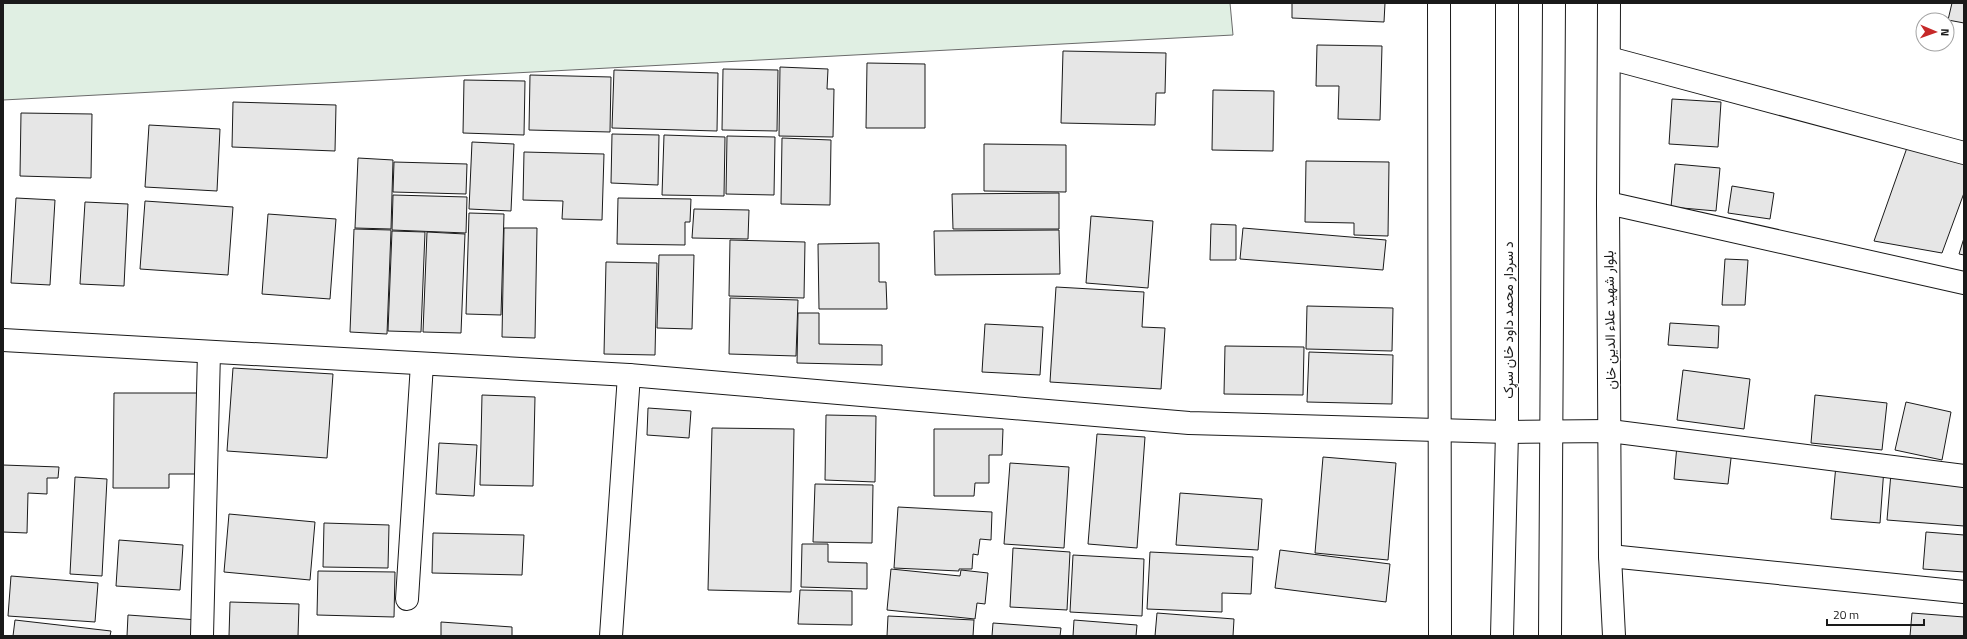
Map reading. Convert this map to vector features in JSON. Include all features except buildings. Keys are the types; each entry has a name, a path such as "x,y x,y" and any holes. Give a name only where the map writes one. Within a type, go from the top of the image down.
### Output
{"main road":[{"path":"1439,3 1440,636"},
{"name":"د سردار محمد داود خان سړک","path":"1502,636 1507,432 1507,3"},
{"path":"1550,636 1553,431 1554,3"},
{"name":"بلوار شهید علاء الدین خان","path":"1609,3 1608,203 1610,556 1614,636"},
{"path":"1609,58 1964,153"},
{"path":"1608,203 1964,283"},
{"path":"3,340 629,375 1189,423 1507,432 1610,431 1964,476"},
{"path":"202,636 209,352"},
{"path":"407,599 422,364"},
{"path":"611,636 629,375"},
{"path":"1610,556 1964,592"}],"green space":[{"path":"3,3 1230,3 1233,35 3,100"}]}
